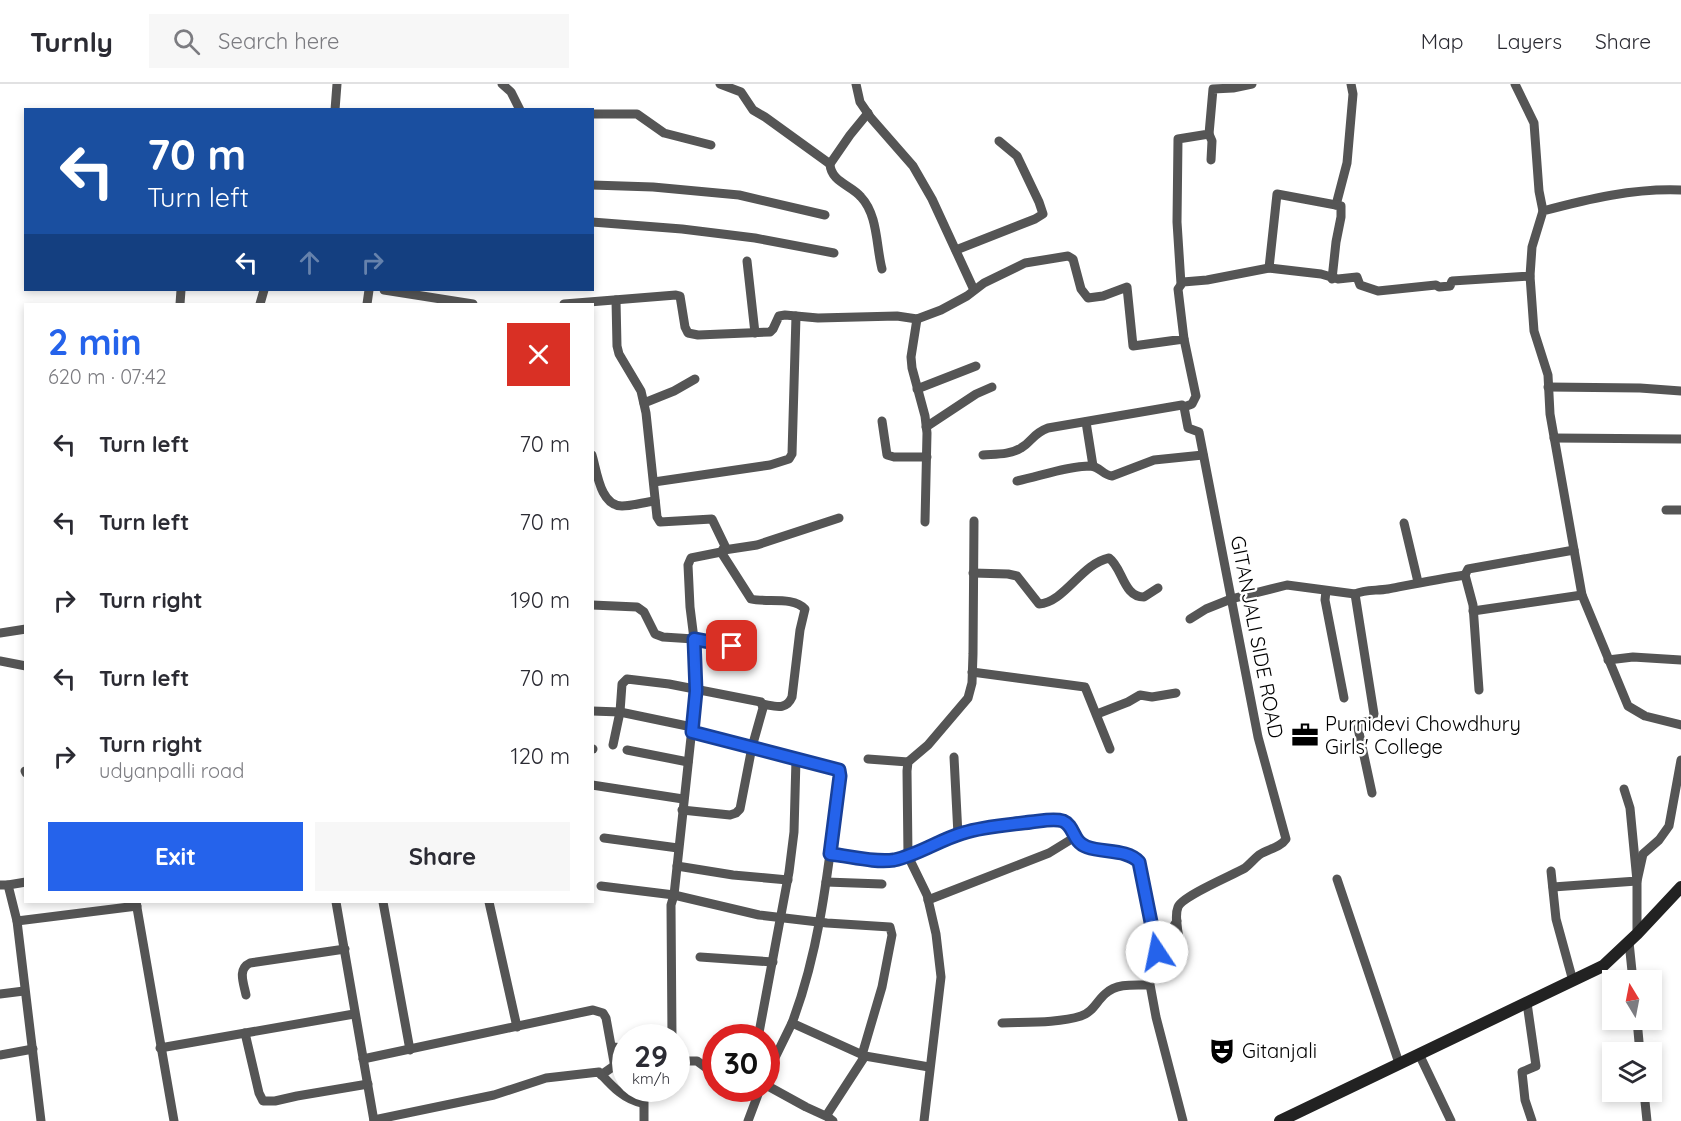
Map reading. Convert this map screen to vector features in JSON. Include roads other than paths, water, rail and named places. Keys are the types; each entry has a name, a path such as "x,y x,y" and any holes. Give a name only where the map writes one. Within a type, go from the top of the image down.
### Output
{"street":[{"path":"335,108 337,84"},
{"path":"504,84 519,108"},
{"path":"720,84 741,92 753,110 830,164 834,177 860,196 870,212 882,269"},
{"path":"856,84 860,102 868,114 913,165 974,290"},
{"path":"1211,160 1212,141 1209,134 1213,89 1252,84"},
{"path":"1336,206 1347,163 1353,94 1351,84"},
{"path":"1515,84 1534,123 1539,191 1543,211 1532,247 1530,276 1534,331 1548,375 1554,438 1582,595 1628,706 1645,716 1681,725"},
{"path":"594,114 638,114 664,133 711,145"},
{"path":"830,164 868,114"},
{"path":"983,455 1020,449 1041,430 1192,404 1196,396 1184,339 1178,290 1181,284 1177,213 1178,139 1209,134"},
{"path":"956,250 1035,219 1042,214 1039,202 1017,156 999,141"},
{"path":"594,185 653,187 739,195 825,215"},
{"path":"1543,211 1585,200 1641,190 1681,190"},
{"path":"1269,268 1277,194 1341,206 1332,279"},
{"path":"594,222 755,238 834,253"},
{"path":"577,303 680,296 688,333 698,335 770,332 779,316 785,315 897,316 917,319 941,310 1025,263 1068,256 1073,259 1081,289 1088,298 1104,296 1127,287 1133,346 1184,339"},
{"path":"747,261 754,333"},
{"path":"1181,284 1269,268 1321,274 1332,279 1357,277 1360,285 1378,291 1450,286 1452,281 1530,276"},
{"path":"390,291 467,303"},
{"path":"614,745 622,684 627,679 669,684 781,707 789,703 792,697 800,630 805,609 794,602 751,599 723,551 725,542 712,519 660,522 657,518 644,403 641,391 617,346 616,300"},
{"path":"654,482 770,465 789,459 792,454 796,316"},
{"path":"917,319 911,357 926,427 925,522"},
{"path":"917,389 976,366"},
{"path":"644,403 674,391 695,379"},
{"path":"926,427 976,394 992,387"},
{"path":"1548,387 1640,388 1681,392"},
{"name":"GITANJALI SIDE ROAD","path":"1177,921 1178,908 1181,903 1246,867 1259,855 1283,844 1286,839 1258,737 1199,432 1188,428 1184,407"},
{"path":"882,421 887,455 927,457"},
{"path":"1086,422 1094,466 1105,475 1112,476 1154,460 1203,455"},
{"path":"1554,438 1681,439"},
{"path":"1017,481 1094,466"},
{"path":"596,477 611,503 621,507 656,501"},
{"path":"1666,510 1681,510"},
{"path":"672,1024 671,905 674,895 696,691 689,561 691,558 757,545 839,518"},
{"path":"868,759 908,762 928,745 968,698 972,672 974,521"},
{"path":"1404,524 1418,582"},
{"path":"1479,690 1473,611 1465,575 1468,569 1574,550"},
{"path":"973,573 1017,576 1039,604 1058,595 1099,561 1109,558 1135,595 1144,597 1158,588"},
{"path":"1190,619 1206,609 1231,599 1287,585 1355,594 1465,575"},
{"path":"1326,591 1325,600 1344,699"},
{"path":"1355,594 1374,714 1372,720 1361,723 1358,728 1372,793"},
{"path":"1473,611 1582,595"},
{"path":"594,605 637,607 644,612 656,634 673,639 694,639 750,650"},
{"path":"0,633 24,629"},
{"path":"1608,660 1633,657 1681,660"},
{"path":"0,661 24,666"},
{"path":"972,672 1080,684 1088,691 1110,749"},
{"path":"1096,714 1140,695 1152,697 1176,693"},
{"path":"682,810 730,815 740,809 762,704"},
{"path":"594,711 620,712 692,729 839,770 830,854 819,922 801,1001 780,1047"},
{"path":"627,750 688,762"},
{"path":"954,757 958,835"},
{"path":"761,1024 788,880 794,832 796,759"},
{"path":"1633,970 1637,881 1643,854 1659,840 1669,826 1681,760"},
{"path":"908,762 906,804 908,856 928,900 936,934 941,977 924,1121"},
{"path":"594,785 683,799"},
{"path":"1624,789 1630,808 1637,881"},
{"path":"830,854 882,861 908,856 958,835 994,826 1054,820 1066,823 1077,842 1085,847 1104,852 1128,854 1139,862 1160,971"},
{"path":"928,900 1049,853 1075,837"},
{"path":"604,838 678,848"},
{"path":"677,866 788,880"},
{"path":"1551,872 1556,920 1573,981"},
{"path":"1337,879 1399,1063"},
{"path":"1553,887 1637,881"},
{"path":"24,882 4,885 17,921 40,1121"},
{"path":"826,882 882,884"},
{"path":"601,886 674,895 759,915 819,922 888,926 891,929 882,987 863,1055 828,1113 830,1119"},
{"path":"1280,1121 1603,966 1681,887"},
{"path":"336,903 374,1120 494,1095 546,1078 599,1072 619,1093 642,1103 644,1121"},
{"path":"383,903 410,1050"},
{"path":"489,903 517,1027"},
{"path":"17,921 136,904 174,1121"},
{"path":"1157,952 1177,921"},
{"path":"1177,921 1183,958 1177,964 1151,976 1149,985 1184,1121"},
{"path":"246,995 242,970 250,963 345,950"},
{"path":"700,957 773,962"},
{"path":"1002,1023 1083,1016 1092,1011 1105,994 1113,989 1124,985 1149,985"},
{"path":"0,994 24,991"},
{"path":"1527,1003 1536,1066 1522,1072 1525,1100 1532,1121"},
{"path":"363,1059 593,1010 603,1013 606,1018 612,1047"},
{"path":"160,1048 354,1014"},
{"path":"792,1023 863,1055 929,1066"},
{"path":"245,1034 263,1101 275,1101 368,1084"},
{"path":"0,1054 33,1049"},
{"path":"1419,1054 1451,1121"},
{"path":"601,1075 612,1067"},
{"path":"780,1093 830,1119"},
{"path":"748,1121 755,1102"},
{"path":"1645,1102 1647,1121"}],"place":[{"name":"Purnidevi Chowdhury Girls' College","path":"1305,735"},
{"name":"Gitanjali","path":"1222,1051"}]}
